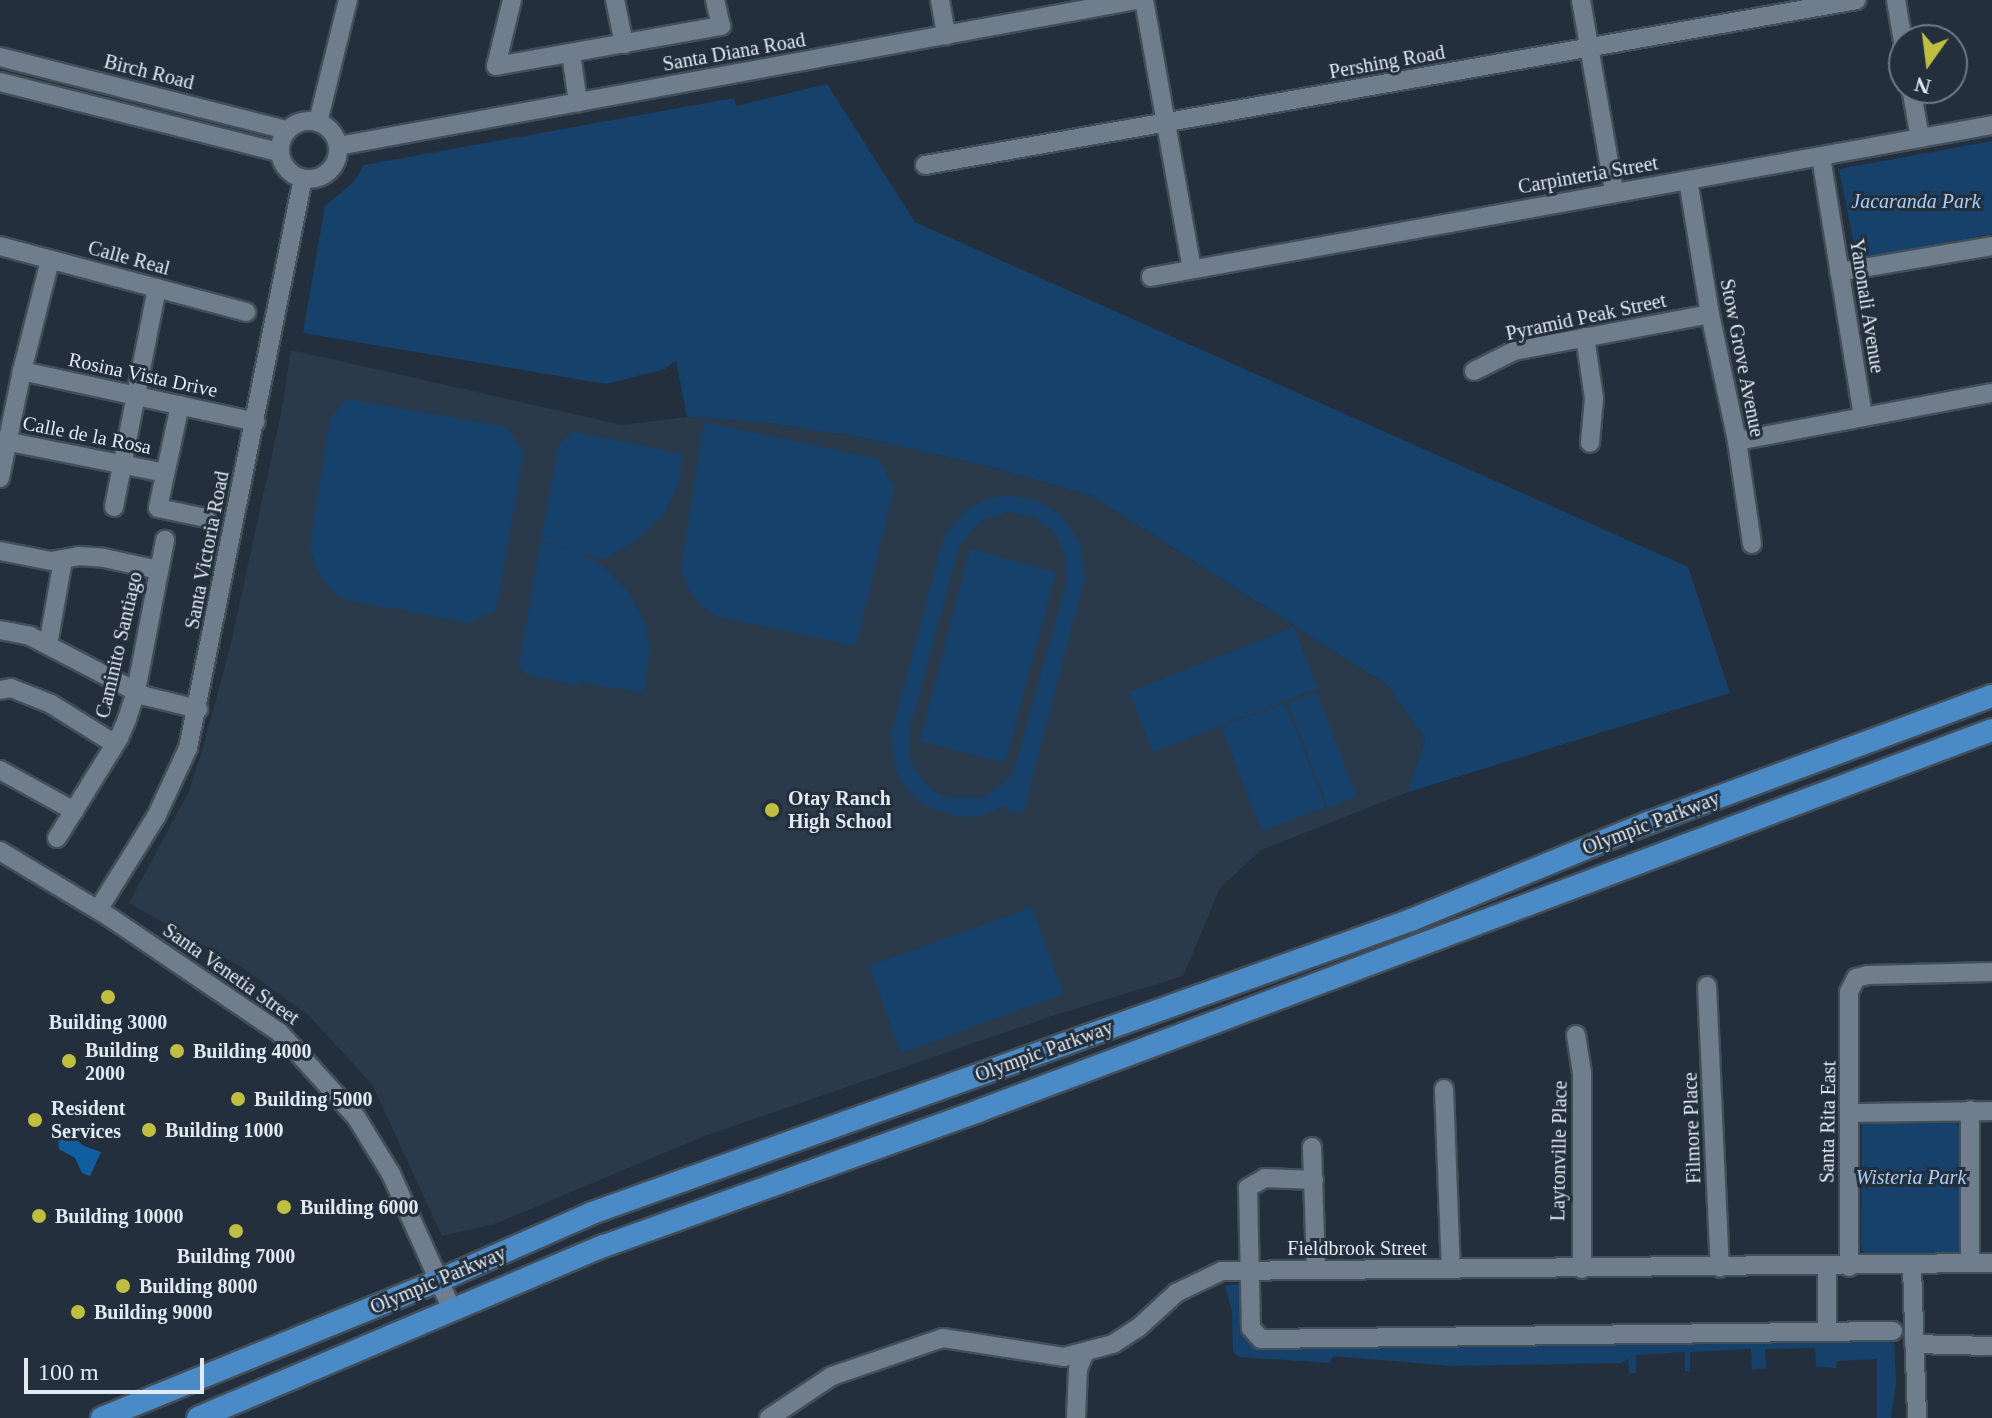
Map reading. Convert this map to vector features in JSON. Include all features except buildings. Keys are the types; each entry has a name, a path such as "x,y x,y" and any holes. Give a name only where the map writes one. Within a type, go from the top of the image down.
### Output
{"main road":[{"name":"Olympic Parkway","path":"102,1418 438,1281 592,1213 1411,920 1648,823 1992,696"},
{"name":"Olympic Parkway","path":"198,1418 604,1246 1135,1052 1992,730"},
{"path":"1122,1024 1135,1052"}],"street":[{"path":"318,122 348,0"},
{"path":"512,0 496,66 721,26 715,0"},
{"path":"615,0 624,44"},
{"path":"940,0 946,35"},
{"name":"Santa Diana Road","path":"338,146 1137,0"},
{"path":"1144,0 1192,269"},
{"path":"1581,0 1614,192"},
{"name":"Pershing Road","path":"925,165 1857,0"},
{"path":"1896,0 1900,24"},
{"path":"571,53 578,103"},
{"name":"Birch Road","path":"0,57 286,130"},
{"path":"0,82 279,152"},
{"path":"93,106 99,82"},
{"path":"1914,104 1920,138"},
{"path":"301,121 318,122 332,131 338,146 334,164 329,171 312,179 303,178 287,169 279,152 286,130 301,121"},
{"name":"Carpinteria Street","path":"1151,277 1992,125"},
{"name":"Yanonali Avenue","path":"1821,157 1863,416"},
{"name":"Santa Victoria Road","path":"98,910 178,776 198,709 303,178"},
{"name":"Stow Grove Avenue","path":"1688,180 1710,314 1737,441 1752,544"},
{"name":"Calle Real","path":"0,246 246,312"},
{"path":"1839,272 1992,246"},
{"path":"0,478 3,441 50,260"},
{"path":"114,507 157,288"},
{"name":"Pyramid Peak Street","path":"1474,371 1514,351 1710,314"},
{"path":"1585,337 1594,398 1590,443"},
{"name":"Rosina Vista Drive","path":"22,371 256,422"},
{"path":"1737,441 1992,393"},
{"path":"180,405 158,508 206,518"},
{"name":"Calle de la Rosa","path":"3,441 165,473"},
{"name":"Caminito Santiago","path":"57,838 115,744 136,691 165,540"},
{"path":"0,551 63,560 78,556 104,558 159,570"},
{"path":"48,645 63,560"},
{"path":"0,630 48,645 136,691 198,709"},
{"path":"0,690 11,688 51,704 115,744"},
{"path":"0,770 74,811"},
{"name":"Santa Venetia Street","path":"0,851 98,910 279,1032 332,1086 356,1117 391,1174 452,1310"},
{"name":"Santa Rita East","path":"1849,1267 1852,1113 1849,992 1856,978 1885,973 1992,972"},
{"name":"Filmore Place","path":"1707,986 1711,1018 1720,1268"},
{"name":"Laytonville Place","path":"1576,1035 1582,1074 1582,1269"},
{"path":"1444,1089 1451,1269"},
{"path":"1970,1110 1970,1263"},
{"path":"1852,1113 1992,1111"},
{"path":"1312,1147 1316,1270"},
{"path":"1314,1180 1265,1178 1248,1188 1251,1328 1261,1339 1893,1331"},
{"name":"Fieldbrook Street","path":"769,1418 832,1376 943,1338 1064,1357 1084,1354 1113,1344 1138,1328 1176,1293 1222,1271 1849,1267 1992,1263"},
{"path":"1912,1266 1914,1414"},
{"path":"1827,1267 1827,1331"},
{"path":"1914,1344 1992,1346"},
{"path":"1076,1418 1078,1369 1084,1354"}],"shaded area":[{"name":"Otay Ranch High School","path":"291,350 622,425 687,417 770,423 858,437 991,467 1092,496 1387,685 1425,739 1408,792 1261,850 1220,888 1183,976 1052,1016 702,1137 497,1223 442,1236 372,1084 308,1015 243,968 129,903 189,791 203,748 230,647 282,409"},
{"path":"69,1134 84,1146 101,1152 90,1176 82,1173 75,1158 59,1149 58,1140"}],"green space":[{"path":"827,84 915,222 1688,567 1730,693 1408,792 1425,739 1387,685 1092,496 991,467 858,437 770,423 687,417 676,360 665,369 606,384 303,333 325,206 354,182 364,165 734,98 736,106"},
{"name":"Jacaranda Park","path":"1992,141 1992,234 1857,259 1839,169"},
{"path":"347,399 507,427 524,452 496,610 470,623 347,600 333,593 322,579 310,550 312,531 330,418"},
{"path":"704,422 879,459 894,488 856,646 715,616 699,604 687,586 681,568"},
{"path":"574,432 683,454 679,484 665,513 636,540 603,560 541,540 559,443"},
{"path":"1006,495 1040,501 1060,514 1080,542 1085,577 1023,814 1007,810 1007,805 981,816 958,817 925,806 908,790 896,770 891,736 943,539 964,512 984,500","holes":["1007,512 1034,517 1055,533 1066,557 1066,584 1013,774 986,797 950,798 934,791 916,772 909,755 910,729 959,546 982,520"]},
{"path":"541,542 573,550 603,566 630,594 646,625 650,653 645,689 637,692 581,682 578,686 526,674 519,665"},
{"path":"970,549 1056,572 1005,763 920,741"},
{"path":"1294,627 1318,688 1153,752 1129,692"},
{"path":"1317,692 1357,797 1328,808 1288,703"},
{"path":"1285,703 1326,807 1262,831 1221,727"},
{"path":"1032,907 1064,994 901,1053 869,966"},
{"name":"Wisteria Park","path":"1954,1119 1961,1129 1963,1249 1956,1255 1864,1254 1861,1245 1862,1122"},
{"path":"1245,1283 1247,1330 1894,1336 1896,1383 1891,1418 1877,1418 1877,1359 1837,1361 1836,1368 1816,1367 1815,1348 1765,1349 1766,1368 1752,1370 1751,1349 1690,1352 1690,1372 1685,1371 1685,1352 1636,1355 1636,1373 1629,1374 1628,1359 1621,1363 1452,1366 1333,1356 1330,1363 1239,1357 1233,1351 1232,1312 1225,1286"}],"place":[{"name":"Otay Ranch High School","path":"772,810"},
{"name":"Building 3000","path":"108,997"},
{"name":"Building 4000","path":"177,1051"},
{"name":"Building 2000","path":"69,1061"},
{"name":"Building 5000","path":"238,1099"},
{"name":"Resident Services","path":"35,1120"},
{"name":"Building 1000","path":"149,1130"},
{"name":"Building 6000","path":"284,1207"},
{"name":"Building 10000","path":"39,1216"},
{"name":"Building 7000","path":"236,1231"},
{"name":"Building 8000","path":"123,1286"},
{"name":"Building 9000","path":"78,1312"}]}
